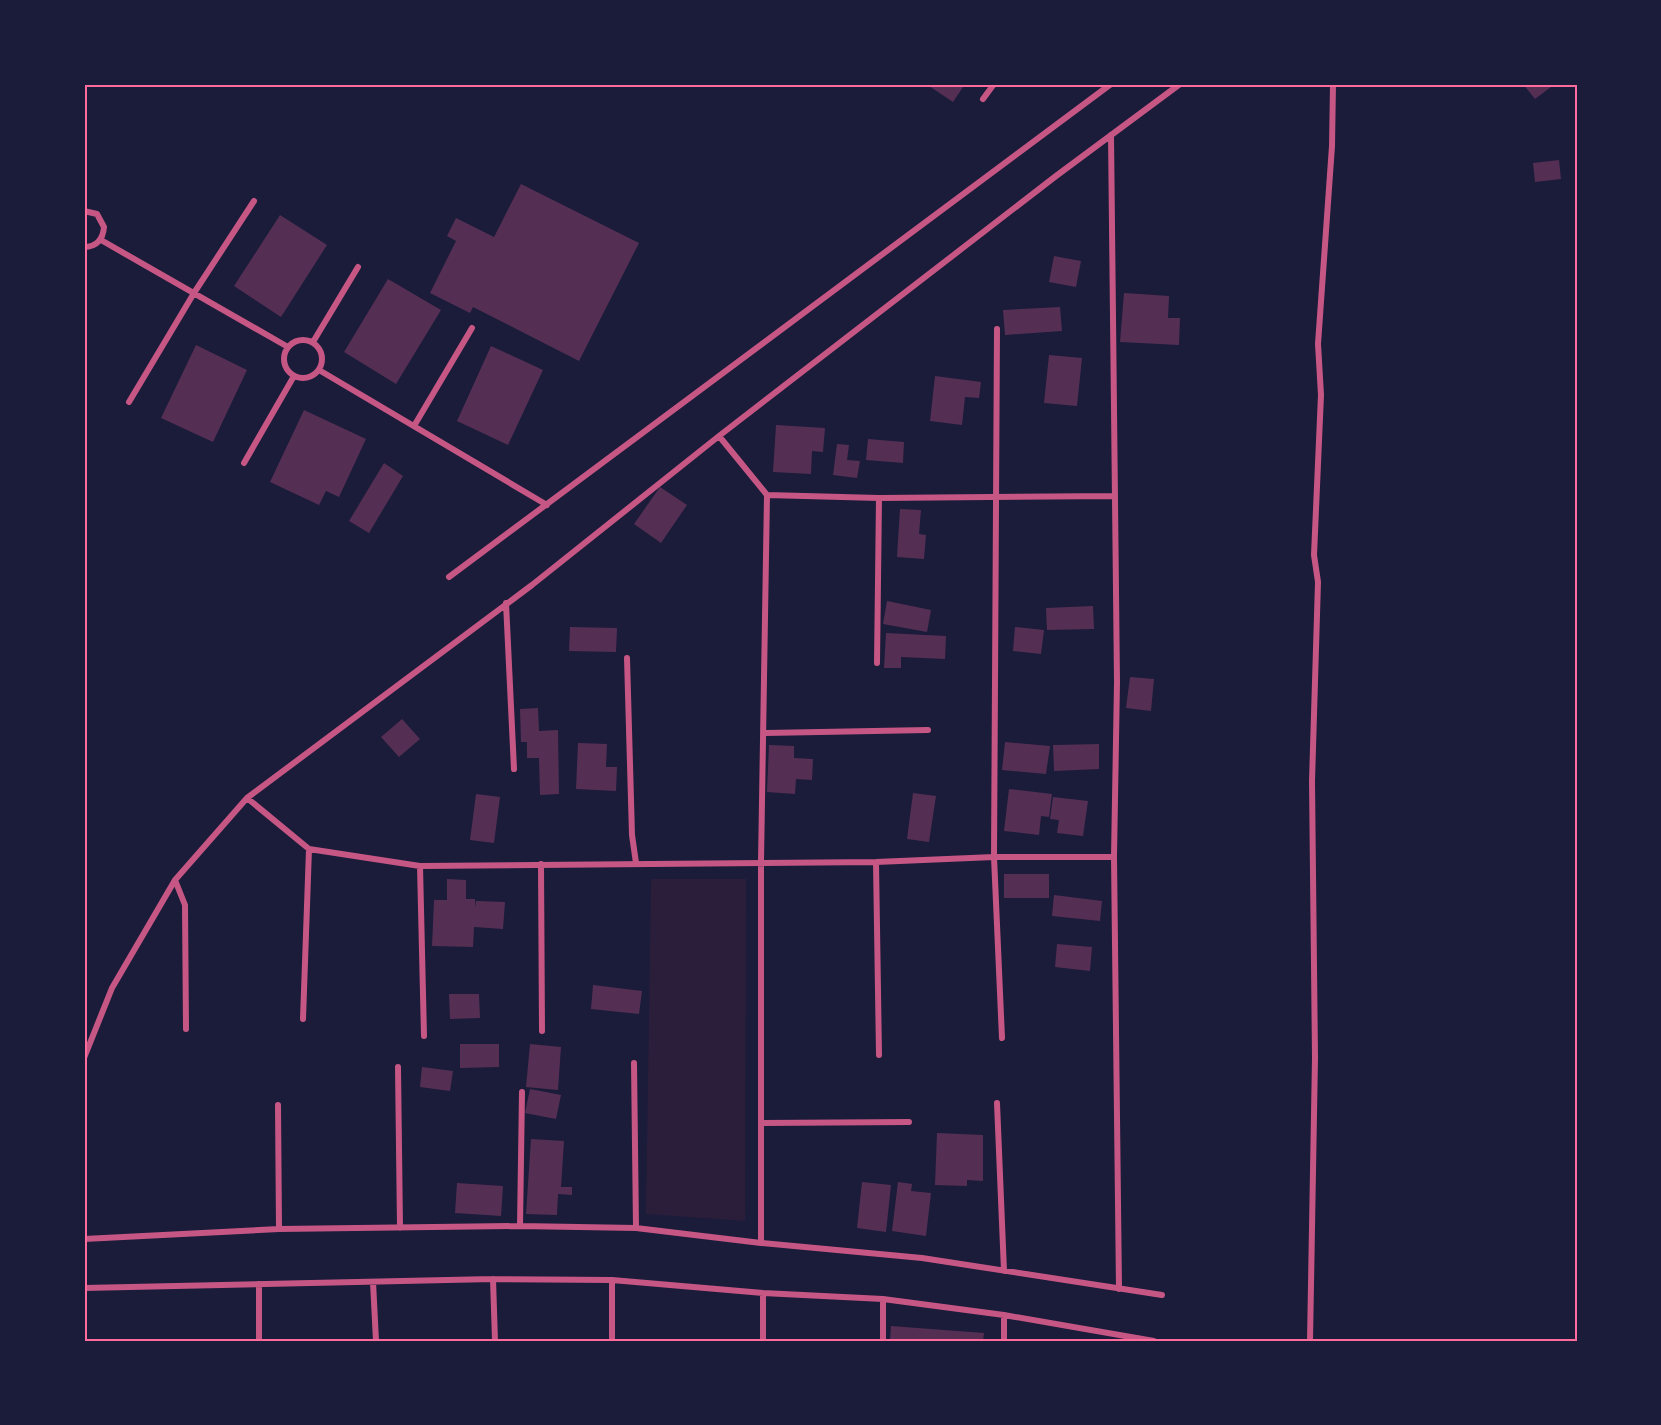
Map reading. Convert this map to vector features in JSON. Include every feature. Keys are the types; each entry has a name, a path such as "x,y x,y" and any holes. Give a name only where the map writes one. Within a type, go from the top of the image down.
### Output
{"street":[{"path":"983,99 994,84"},
{"path":"449,577 1111,84"},
{"path":"84,1058 112,988 176,880 247,798 506,603 719,436 1180,84"},
{"path":"1310,1341 1315,1058 1312,781 1317,582 1314,555 1321,395 1318,344 1332,146 1333,84"},
{"path":"1111,135 1117,682 1114,857 1119,1288"},
{"path":"129,402 194,293 254,201"},
{"path":"84,210 97,214 104,227 101,240 95,245 84,247"},
{"path":"101,240 288,347"},
{"path":"313,342 358,267"},
{"path":"414,426 472,328"},
{"path":"997,329 994,497 994,857 1002,1038"},
{"path":"299,340 313,342 321,352 319,370 307,378 294,376 285,366 284,359 288,347 299,340"},
{"path":"319,370 547,505"},
{"path":"244,464 294,376"},
{"path":"719,436 767,495 765,733 761,862 761,1244"},
{"path":"767,495 879,498 1114,496"},
{"path":"877,663 879,498"},
{"path":"506,603 514,769"},
{"path":"627,658 632,835 636,863"},
{"path":"765,733 928,730"},
{"path":"247,798 309,849 420,866 876,862 994,857 1114,857"},
{"path":"303,1019 309,849"},
{"path":"876,862 879,1056"},
{"path":"541,864 542,1031"},
{"path":"420,866 424,1036"},
{"path":"176,880 185,905 186,1029"},
{"path":"634,1063 636,1228"},
{"path":"398,1067 399,1228"},
{"path":"520,1226 522,1092"},
{"path":"997,1103 1004,1270"},
{"path":"278,1105 279,1229"},
{"path":"761,1123 909,1122"},
{"path":"84,1239 279,1229 520,1226 636,1228 761,1244 922,1258 1162,1295"},
{"path":"493,1279 495,1341"},
{"path":"84,1288 493,1279 612,1280 764,1293 883,1299 1004,1315 1119,1338 1154,1341"},
{"path":"612,1280 612,1341"},
{"path":"373,1282 376,1341"},
{"path":"259,1284 259,1341"},
{"path":"763,1341 764,1293"},
{"path":"883,1299 883,1341"},
{"path":"1004,1315 1004,1341"}],"shaded area":[{"path":"651,879 746,879 745,1221 646,1214"}],"building":[{"path":"926,84 965,84 953,102"},
{"path":"1523,84 1555,84 1535,99"},
{"path":"1559,160 1561,179 1535,182 1533,163"},
{"path":"521,184 639,243 579,361 473,307 470,313 430,293 456,241 447,236 456,218 494,237"},
{"path":"280,215 327,245 281,317 234,286"},
{"path":"1054,256 1081,261 1076,287 1049,282"},
{"path":"388,279 441,310 396,384 344,352"},
{"path":"1124,293 1169,296 1168,318 1180,318 1179,345 1120,342"},
{"path":"1060,307 1062,331 1005,335 1003,310"},
{"path":"196,345 247,370 213,442 161,418"},
{"path":"491,346 543,370 508,445 457,421"},
{"path":"1049,355 1082,358 1077,406 1044,403"},
{"path":"935,376 981,382 979,398 965,397 962,425 930,421"},
{"path":"304,410 366,439 339,497 326,491 319,505 270,482"},
{"path":"776,425 825,428 823,452 812,451 811,474 773,472"},
{"path":"868,439 904,442 903,463 866,460"},
{"path":"837,444 849,445 847,460 860,461 857,478 833,475"},
{"path":"384,463 403,476 369,533 349,521"},
{"path":"660,487 687,505 661,543 634,524"},
{"path":"900,509 921,510 919,534 926,535 924,559 897,557"},
{"path":"887,601 931,610 927,632 883,624"},
{"path":"1093,606 1094,629 1047,630 1046,608"},
{"path":"570,627 617,628 616,652 569,651"},
{"path":"1015,627 1044,630 1041,654 1013,651"},
{"path":"886,633 946,636 945,659 901,657 901,668 884,668"},
{"path":"1130,677 1154,679 1151,711 1126,708"},
{"path":"538,708 539,731 558,730 559,794 540,795 539,758 527,758 527,742 521,742 520,709"},
{"path":"402,719 420,739 399,757 381,737"},
{"path":"1005,742 1050,746 1046,774 1002,770"},
{"path":"578,743 607,744 606,767 617,767 616,791 576,789"},
{"path":"1099,744 1099,769 1054,771 1053,745"},
{"path":"769,745 794,746 794,758 813,759 812,780 796,779 795,794 767,792"},
{"path":"1009,789 1052,794 1049,817 1041,816 1039,835 1004,831"},
{"path":"913,793 936,796 929,842 907,839"},
{"path":"476,794 500,797 494,843 470,840"},
{"path":"1053,797 1088,801 1083,836 1057,833 1059,820 1050,819"},
{"path":"1004,874 1049,874 1049,898 1004,898"},
{"path":"447,879 466,880 466,899 475,899 475,908 476,901 505,902 503,929 474,927 473,947 432,946 434,900 447,900"},
{"path":"1054,895 1102,901 1100,921 1052,916"},
{"path":"1057,944 1092,947 1090,971 1055,967"},
{"path":"593,985 642,991 639,1014 591,1009"},
{"path":"449,994 479,994 480,1018 450,1019"},
{"path":"460,1044 499,1044 499,1067 460,1068"},
{"path":"530,1044 561,1047 558,1090 526,1087"},
{"path":"422,1067 453,1071 450,1091 420,1087"},
{"path":"530,1089 561,1095 556,1119 525,1113"},
{"path":"937,1133 983,1135 983,1181 967,1180 967,1186 935,1185"},
{"path":"531,1139 564,1141 561,1187 572,1187 572,1195 558,1194 557,1215 526,1214"},
{"path":"862,1182 891,1185 886,1232 857,1228"},
{"path":"898,1182 912,1184 911,1191 931,1193 926,1236 892,1231"},
{"path":"457,1183 503,1186 501,1216 455,1213"},
{"path":"891,1326 984,1333 983,1341 890,1341"}]}
